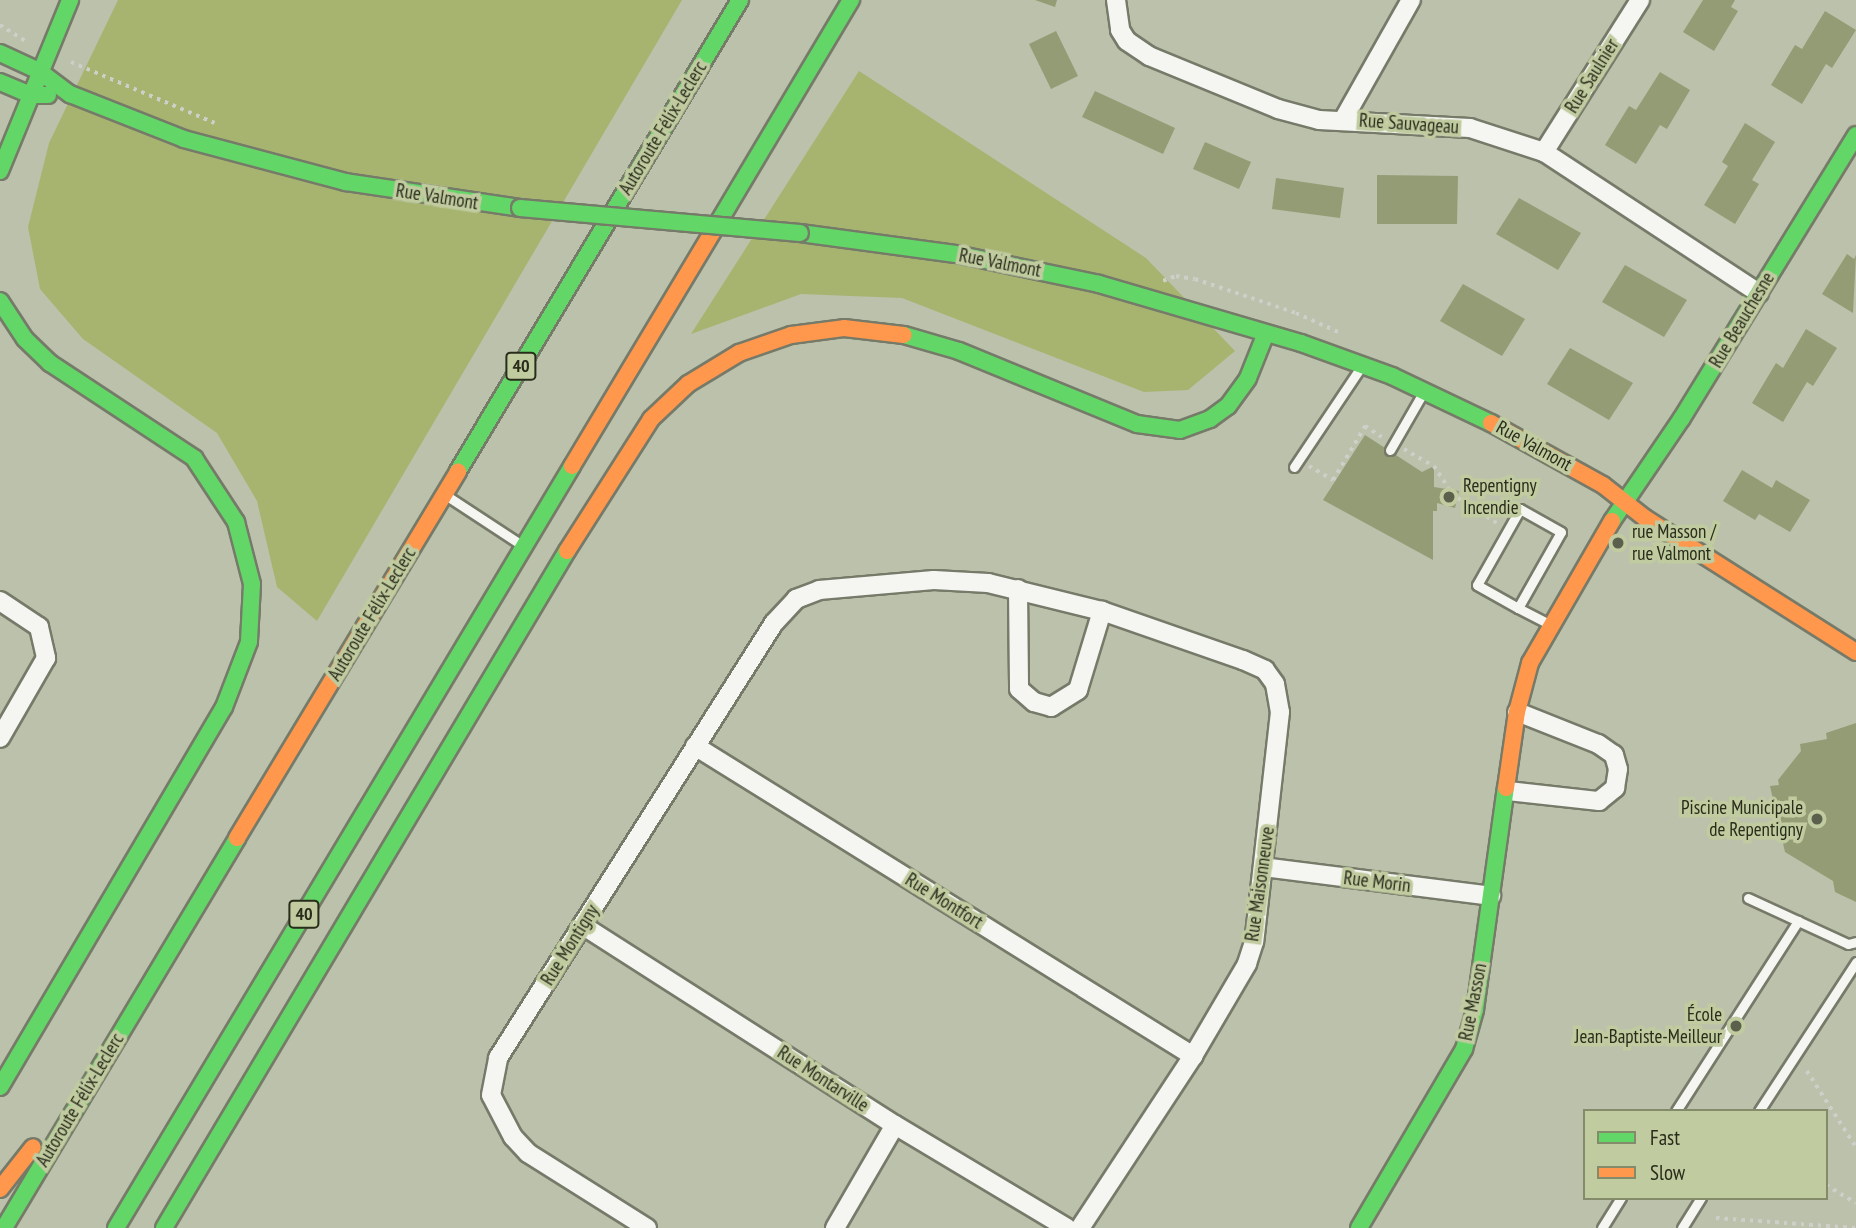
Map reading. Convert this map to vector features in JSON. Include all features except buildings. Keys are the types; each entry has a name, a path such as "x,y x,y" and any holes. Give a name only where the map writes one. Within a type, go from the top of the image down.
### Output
{"main road":[{"path":"1,161 70,0"},
{"name":"Autoroute Félix-Leclerc","path":"4,1228 740,0"},
{"name":"40","path":"117,1228 851,0"},
{"name":"Rue Valmont","path":"0,54 39,71 70,94 167,134 301,171 406,192 520,208 800,233 1046,271 1266,333 1362,365 1424,390 1522,440 1625,502 1856,652"},
{"name":"Rue Valmont","path":"0,82 30,95 70,94"},
{"name":"Rue Beauchesne","path":"1625,502 1856,135"},
{"path":"0,301 13,324 50,363 170,438 194,458 236,522 252,584 245,659 224,707 0,1087"},
{"path":"164,1228 617,467 651,419 688,384 739,353 791,335 844,328 885,330 959,351 1136,424 1180,430 1210,419 1235,398 1266,333"},
{"name":"Rue Masson","path":"1359,1228 1464,1049 1475,1010 1508,791 1517,712 1530,663 1625,502"},
{"path":"0,1189 107,1056"}],"street":[{"name":"Rue Sauvageau","path":"1116,0 1120,30 1127,41 1149,56 1228,91 1319,120 1470,128 1544,152 1759,293"},
{"path":"1343,120 1411,0"},
{"name":"Rue Saulnier","path":"1544,152 1640,0"},
{"name":"Rue Maisonneuve","path":"774,623 796,599 854,584 934,580 1018,589 1101,611 1243,660 1265,670 1275,684 1280,712 1264,867 1247,964 1193,1056 1080,1228"},
{"path":"1018,589 1019,689 1034,702 1051,707 1078,690 1101,611"},
{"path":"0,601 39,627 46,658 0,738"},
{"name":"Rue Montigny","path":"647,1228 528,1153 513,1137 491,1095 498,1058 774,623"},
{"path":"1508,791 1599,801 1615,788 1618,769 1614,755 1598,744 1517,712"},
{"name":"Rue Montfort","path":"695,746 1193,1056"},
{"name":"Rue Morin","path":"1264,867 1491,896"},
{"name":"Rue Montarville","path":"582,925 895,1125 1067,1228"},
{"path":"835,1228 895,1125"}],"lane":[{"path":"1294,467 1362,365"},
{"path":"1392,447 1424,390"},
{"path":"444,495 524,547"},
{"path":"1518,608 1561,532 1520,509 1477,585 1518,608 1551,625"},
{"path":"1748,898 1848,944 1856,942"},
{"path":"1677,1109 1798,921"},
{"path":"1760,1109 1856,962"},
{"path":"1602,1228 1619,1200"},
{"path":"1682,1228 1700,1200"}],"path":[{"path":"0,25 29,43"},
{"path":"64,59 222,126"},
{"path":"1320,473 1333,480 1364,426 1392,447"},
{"path":"1420,458 1434,466 1449,488"},
{"path":"1458,498 1489,517"},
{"path":"1807,1071 1856,1147"},
{"path":"1828,1186 1856,1203"},
{"path":"1716,1218 1856,1228"}],"green space":[{"path":"118,0 682,0 317,621 277,587 257,501 217,433 83,339 40,289 28,227 49,143"},
{"path":"859,71 1146,258 1235,351 1188,390 1144,392 902,298 801,294 691,334"}],"traffic: fast":[{"path":"0,171 70,0"},
{"path":"458,471 740,0"},
{"path":"718,223 851,0"},
{"path":"0,53 39,71 70,94 184,139 346,182 520,208"},
{"path":"0,82 30,95 48,95"},
{"path":"1612,521 1682,418 1856,135"},
{"path":"520,208 800,233"},
{"path":"800,233 956,254 1099,284 1301,343 1392,376 1491,423"},
{"path":"0,301 25,339 50,363 194,458 236,522 252,584 249,642 224,707 0,1087"},
{"path":"904,335 959,351 1137,424 1180,430 1210,419 1228,406 1248,378 1266,333"},
{"path":"116,1228 572,466"},
{"path":"164,1228 567,551"},
{"path":"1359,1228 1464,1049 1475,1010 1506,788"},
{"path":"4,1228 237,838"}],"traffic: slow":[{"path":"572,466 718,223"},
{"path":"567,551 651,419 688,384 739,353 791,335 844,328 904,335"},
{"path":"1491,423 1603,485 1645,518 1856,652"},
{"path":"237,838 458,471"},
{"path":"1506,788 1517,712 1530,663 1612,521"},
{"path":"0,1189 33,1147"}],"place":[{"name":"Repentigny Incendie","path":"1449,497"},
{"name":"rue Masson / rue Valmont","path":"1618,543"},
{"name":"Piscine Municipale de Repentigny","path":"1817,819"},
{"name":"École Jean-Baptiste-Meilleur","path":"1736,1026"}]}
